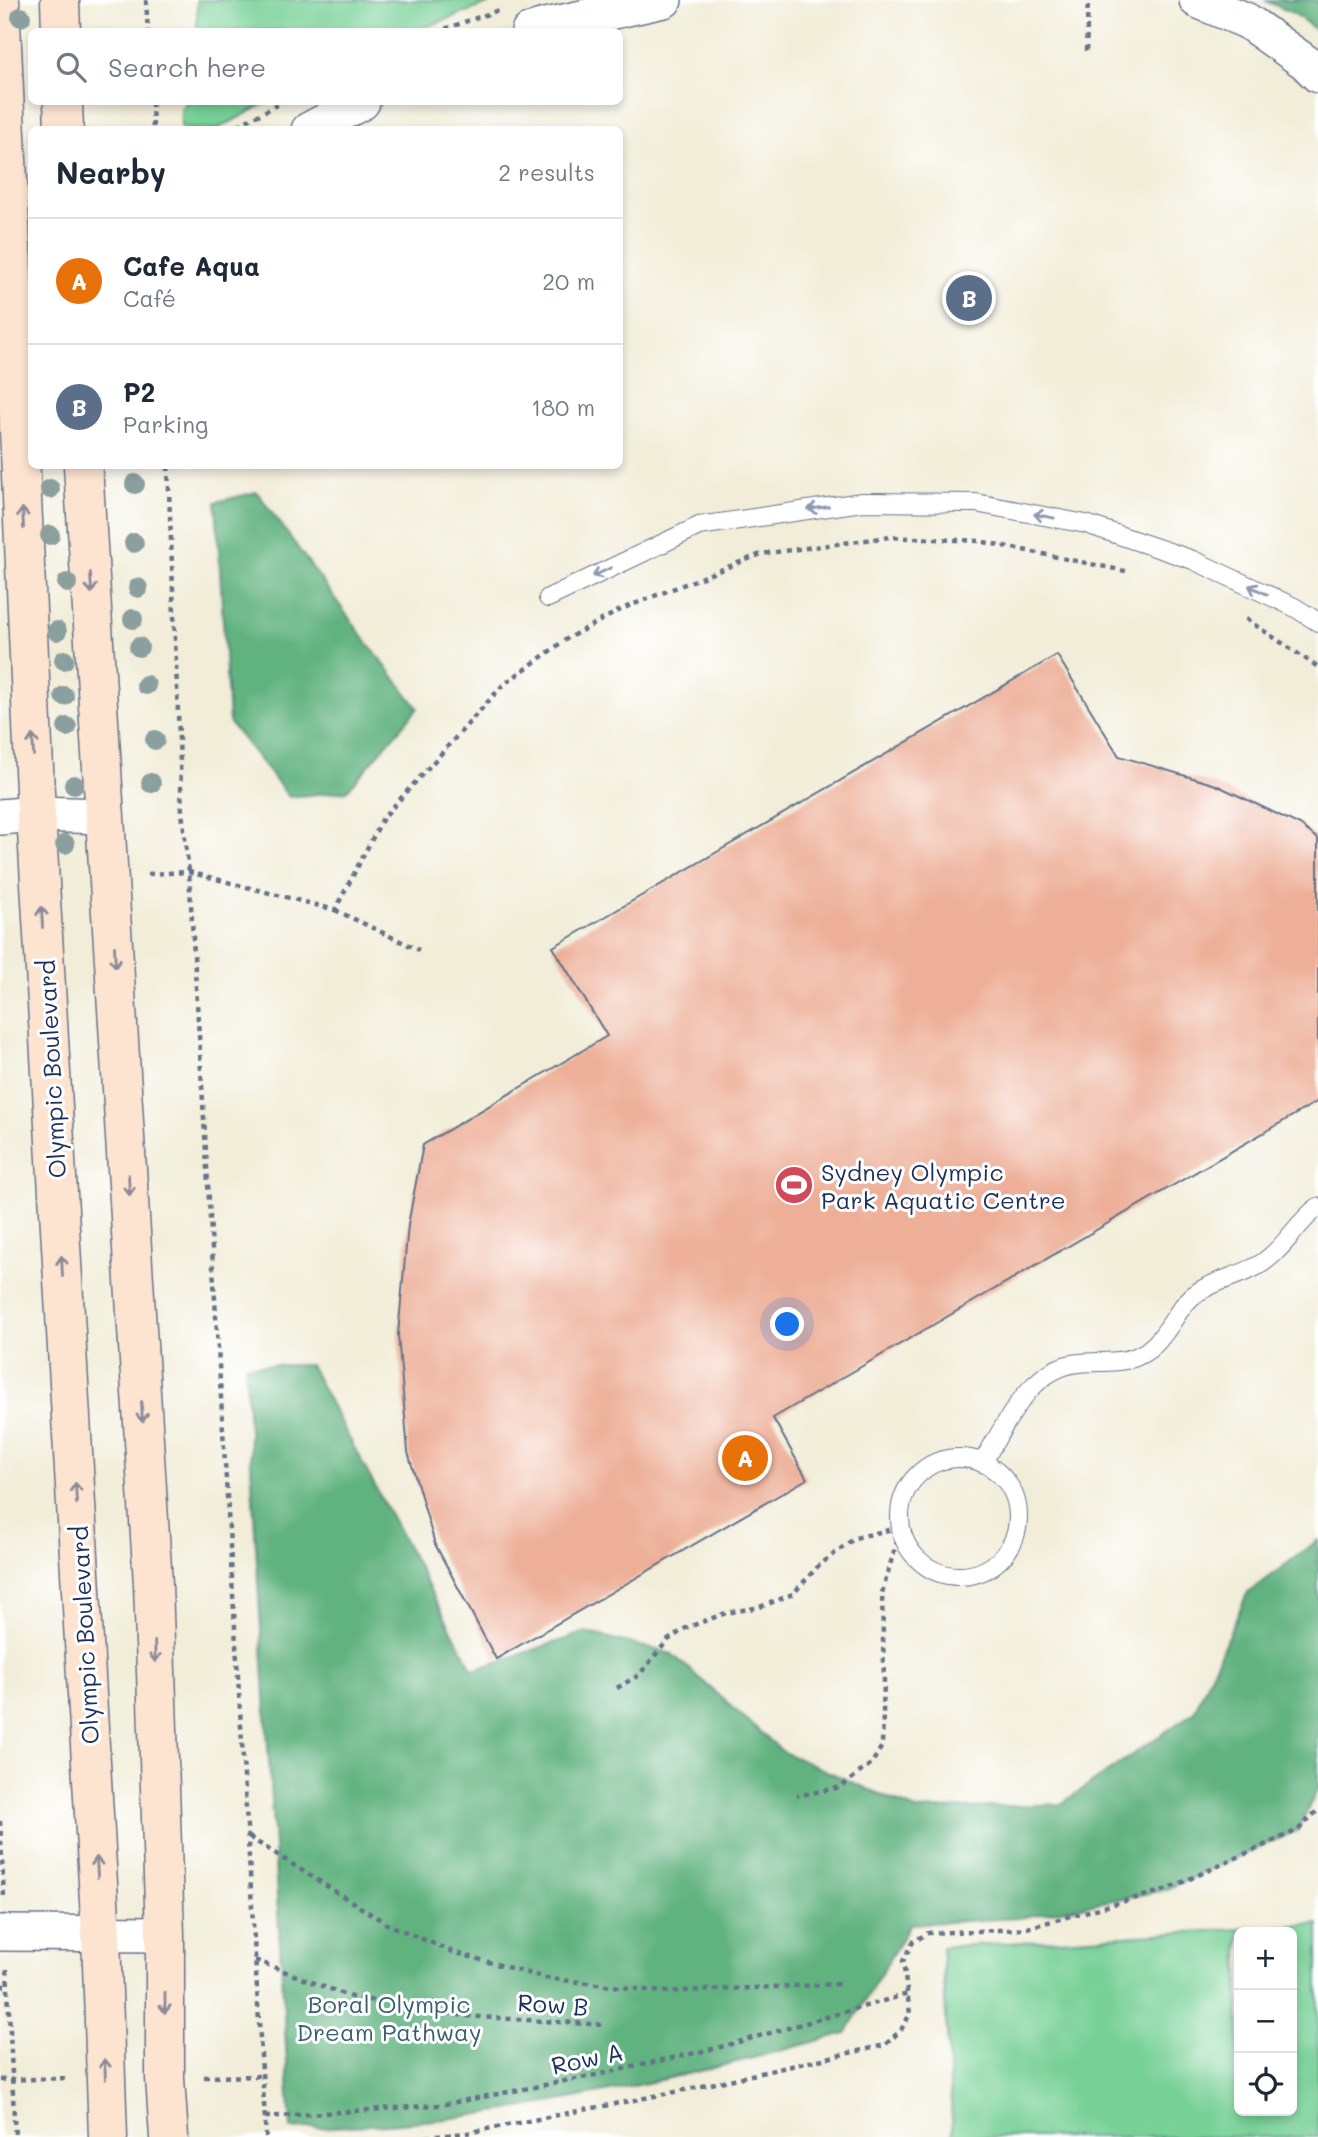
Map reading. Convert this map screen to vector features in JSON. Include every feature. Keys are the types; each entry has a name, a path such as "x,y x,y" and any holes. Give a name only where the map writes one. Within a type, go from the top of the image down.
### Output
{"street":[{"name":"Olympic Boulevard","path":"0,0 18,815 101,1935 108,2137"},
{"path":"60,0 61,28"},
{"path":"539,28 664,0"},
{"path":"1197,0 1247,21 1305,62 1318,75"},
{"path":"63,105 64,126"},
{"path":"317,126 356,105"},
{"path":"83,469 153,1584 165,1934 165,2078 169,2137"},
{"path":"18,815 105,816"},
{"path":"2,1916 101,1935 165,1934"}],"lane":[{"path":"548,598 699,526 862,502 976,503 1086,524 1193,561 1294,607 1318,622"},
{"path":"982,1463 1031,1387 1056,1369 1077,1363 1107,1364 1133,1359 1154,1345 1185,1304 1198,1292 1263,1262 1318,1207"},
{"path":"953,1458 982,1463 1006,1481 1015,1498 1018,1517 1015,1536 1006,1553 992,1567 974,1574 955,1576 936,1572 919,1562 907,1546 901,1527 900,1508 906,1490 918,1474 934,1463 953,1458"}],"path":[{"path":"146,0 148,28"},
{"path":"1086,51 1088,0"},
{"path":"447,28 500,9"},
{"path":"152,105 153,126"},
{"path":"237,126 278,105"},
{"path":"168,469 182,812 189,872 266,2137"},
{"path":"335,910 383,818 503,685 568,638 624,608 761,554 889,537 979,541 1133,572"},
{"path":"1243,616 1318,667"},
{"path":"142,875 189,872 335,910 419,950"},
{"path":"617,1688 639,1675 668,1640 686,1628 726,1613 760,1607 793,1594 818,1566 855,1538 901,1527 882,1593 882,1746 872,1763 841,1787 797,1796"},
{"path":"426,2137 467,2133 680,2091 885,2045 901,2030 910,2014 903,1961 913,1942 928,1933 1023,1929 1165,1890 1298,1830 1318,1810"},
{"path":"0,1821 2,1916"},
{"path":"248,1837 387,1924 453,1952 546,1978 663,1992 840,1984"},
{"name":"Row B","path":"255,1960 351,1997 465,2016 605,2025"},
{"path":"7,1970 16,2137"},
{"path":"0,1986 8,1986"},
{"name":"Row A","path":"265,2117 455,2102 717,2048 908,1994"},
{"path":"200,2077 263,2076"},
{"path":"0,2080 71,2078"}],"green space":[{"path":"197,0 498,0 423,28 197,28"},
{"path":"1264,0 1318,0 1318,32 1295,14"},
{"path":"184,105 262,105 223,126 181,126 181,109"},
{"path":"257,492 418,708 347,791 289,797 229,722 216,502"},
{"name":"Boral Olympic Dream Pathway","path":"245,1365 310,1365 473,1670 586,1632 672,1654 783,1752 916,1810 1061,1804 1194,1712 1247,1594 1318,1540 1318,1788 1298,1830 1165,1890 1019,1918 910,1924 846,2033 697,2072 497,2112 427,2121 291,2129"},
{"path":"1318,1924 1318,2137 953,2137 942,1947 1234,1929 1234,2116 1297,2116 1297,1927 1269,1927"}],"building":[{"name":"Sydney Olympic Park Aquatic Centre","path":"1057,655 1119,756 1216,785 1300,825 1318,839 1318,1101 773,1418 807,1479 496,1659 435,1544 408,1452 398,1335 408,1225 423,1145 607,1036 553,947"}],"place":[{"name":"P2","path":"969,298"},
{"name":"Sydney Olympic Park Aquatic Centre","path":"794,1185"},
{"name":"Cafe Aqua","path":"745,1458"}]}
